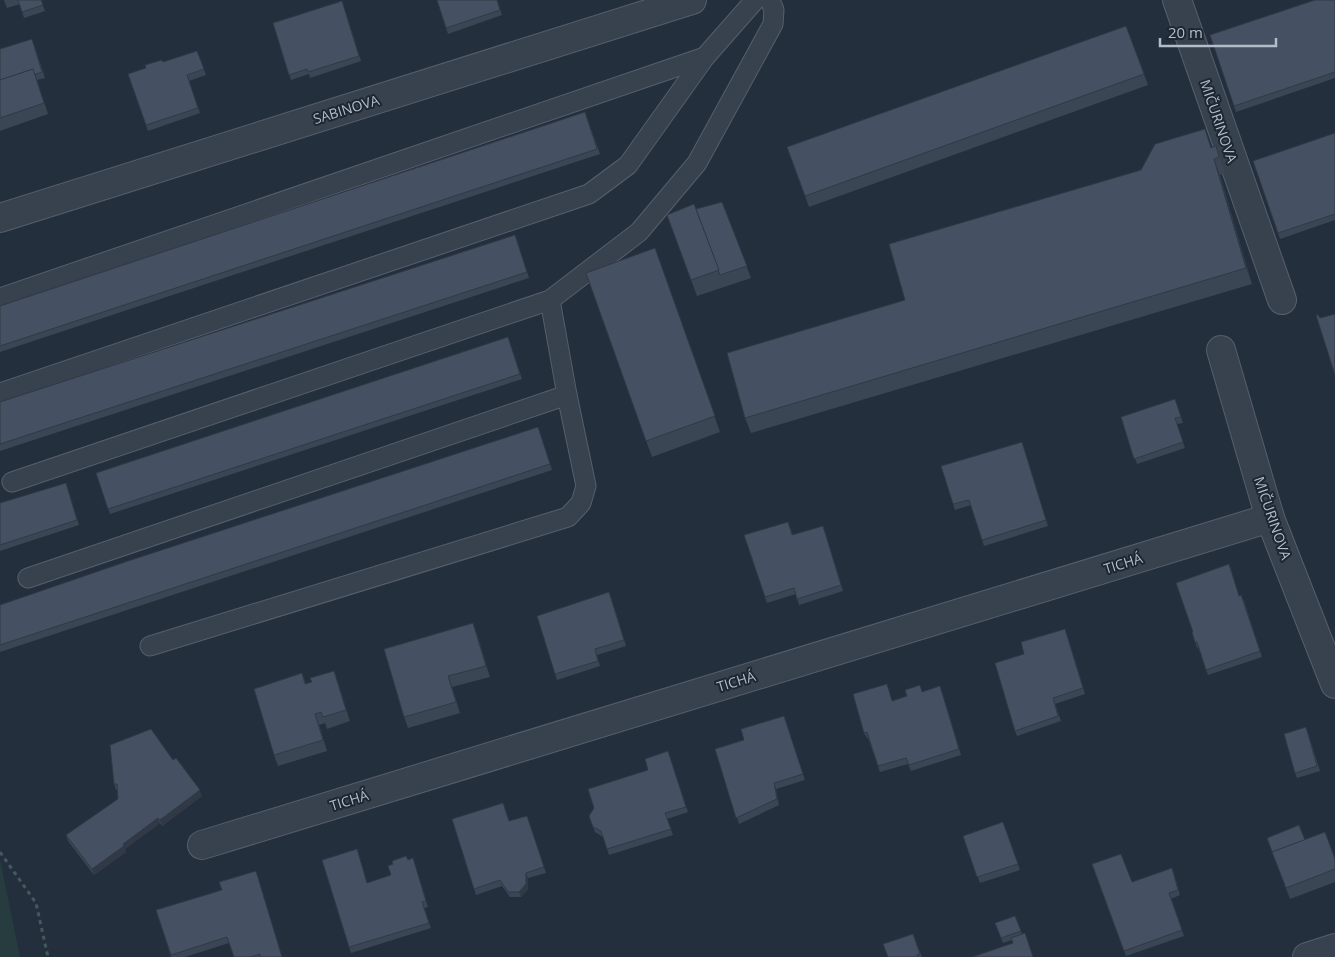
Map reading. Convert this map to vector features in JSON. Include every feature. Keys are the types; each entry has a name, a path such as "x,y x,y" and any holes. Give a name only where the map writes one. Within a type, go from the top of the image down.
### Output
{"street":[{"name":"SABINOVA","path":"0,218 692,0"},
{"name":"MIČURINOVA","path":"1177,0 1282,300"},
{"name":"MIČURINOVA","path":"1221,350 1270,518 1335,684"},
{"name":"TICHÁ","path":"202,845 1270,518"},
{"path":"1307,957 1335,948"}],"lane":[{"path":"0,393 590,194 628,165 705,57 755,0"},
{"path":"12,482 550,300 639,232 696,163 773,24 774,10 770,0"},
{"path":"0,298 705,57"},
{"path":"150,646 568,517 581,503 586,486 550,300"},
{"path":"28,578 567,395"}],"path":[{"path":"0,852 36,903 48,957"}],"green space":[{"path":"0,860 20,957 0,957"}],"building":[{"path":"18,0 41,0 43,5 22,12"},
{"path":"437,0 497,0 500,10 446,28"},
{"path":"1315,0 1335,0 1335,72 1234,106 1210,35"},
{"path":"342,1 359,56 308,72 307,69 289,75 273,23"},
{"path":"1126,26 1144,74 805,196 787,147"},
{"path":"32,39 42,72 34,75 33,69 0,80 0,49"},
{"path":"197,51 204,69 187,75 198,108 146,125 128,74 146,68 145,65 162,60 163,62"},
{"path":"33,69 44,103 0,118 0,80"},
{"path":"585,112 597,149 0,346 0,306"},
{"path":"1205,129 1211,148 1216,146 1219,157 1214,159 1246,268 745,418 727,353 905,300 889,244 1141,170 1155,144"},
{"path":"1335,133 1335,214 1278,233 1253,161"},
{"path":"722,202 747,266 720,275 696,209"},
{"path":"694,204 719,270 691,280 667,215"},
{"path":"515,235 527,272 0,444 0,402"},
{"path":"655,248 715,416 646,441 586,273"},
{"path":"1335,314 1335,375 1316,315 1320,318"},
{"path":"508,337 520,374 108,509 96,473"},
{"path":"1175,399 1181,417 1175,418 1183,442 1134,459 1121,417"},
{"path":"538,427 550,464 0,645 0,605 125,562"},
{"path":"1022,442 1046,520 982,540 969,500 953,504 941,466"},
{"path":"66,483 77,520 0,545 0,503"},
{"path":"788,522 792,535 823,526 841,585 797,599 794,588 765,597 744,535"},
{"path":"1229,564 1260,651 1206,670 1176,583"},
{"path":"609,592 624,640 595,649 598,661 555,674 537,616"},
{"path":"473,623 486,666 448,676 456,702 404,717 384,649"},
{"path":"1065,629 1083,688 1053,698 1058,716 1015,731 995,663 1024,654 1021,642"},
{"path":"334,671 346,710 323,717 321,712 315,714 323,740 274,755 254,689 302,673 305,684 312,682 310,678"},
{"path":"887,684 892,701 907,696 905,690 920,685 922,692 940,686 959,749 909,765 906,758 878,766 867,732 864,733 853,694"},
{"path":"784,716 803,774 774,783 777,799 736,818 715,749 744,740 741,729"},
{"path":"1306,727 1317,766 1295,773 1284,734"},
{"path":"151,729 173,760 176,758 200,790 160,820 158,818 92,869 66,835 118,799 117,784 114,784 110,745"},
{"path":"668,751 686,807 665,813 671,829 607,849 601,831 593,827 589,816 594,808 588,789 648,770 645,759"},
{"path":"503,803 509,821 527,816 544,867 526,873 526,884 519,892 508,892 500,880 474,889 452,819"},
{"path":"1003,822 1018,864 977,877 963,836"},
{"path":"1299,825 1305,840 1272,852 1267,838"},
{"path":"1325,832 1335,859 1335,869 1286,888 1272,852"},
{"path":"357,849 367,883 391,875 388,866 393,864 392,861 406,856 408,860 413,858 426,901 422,902 429,923 349,947 322,860"},
{"path":"1121,854 1132,882 1172,868 1178,890 1169,893 1182,930 1124,951 1092,864"},
{"path":"256,871 282,957 260,957 260,954 251,957 234,957 227,937 171,955 156,910 222,890 219,882"},
{"path":"1015,916 1021,931 1001,938 995,923"},
{"path":"1025,933 1033,957 972,957 1013,943 1011,938"},
{"path":"913,934 920,954 917,955 918,957 888,957 883,944"}]}
